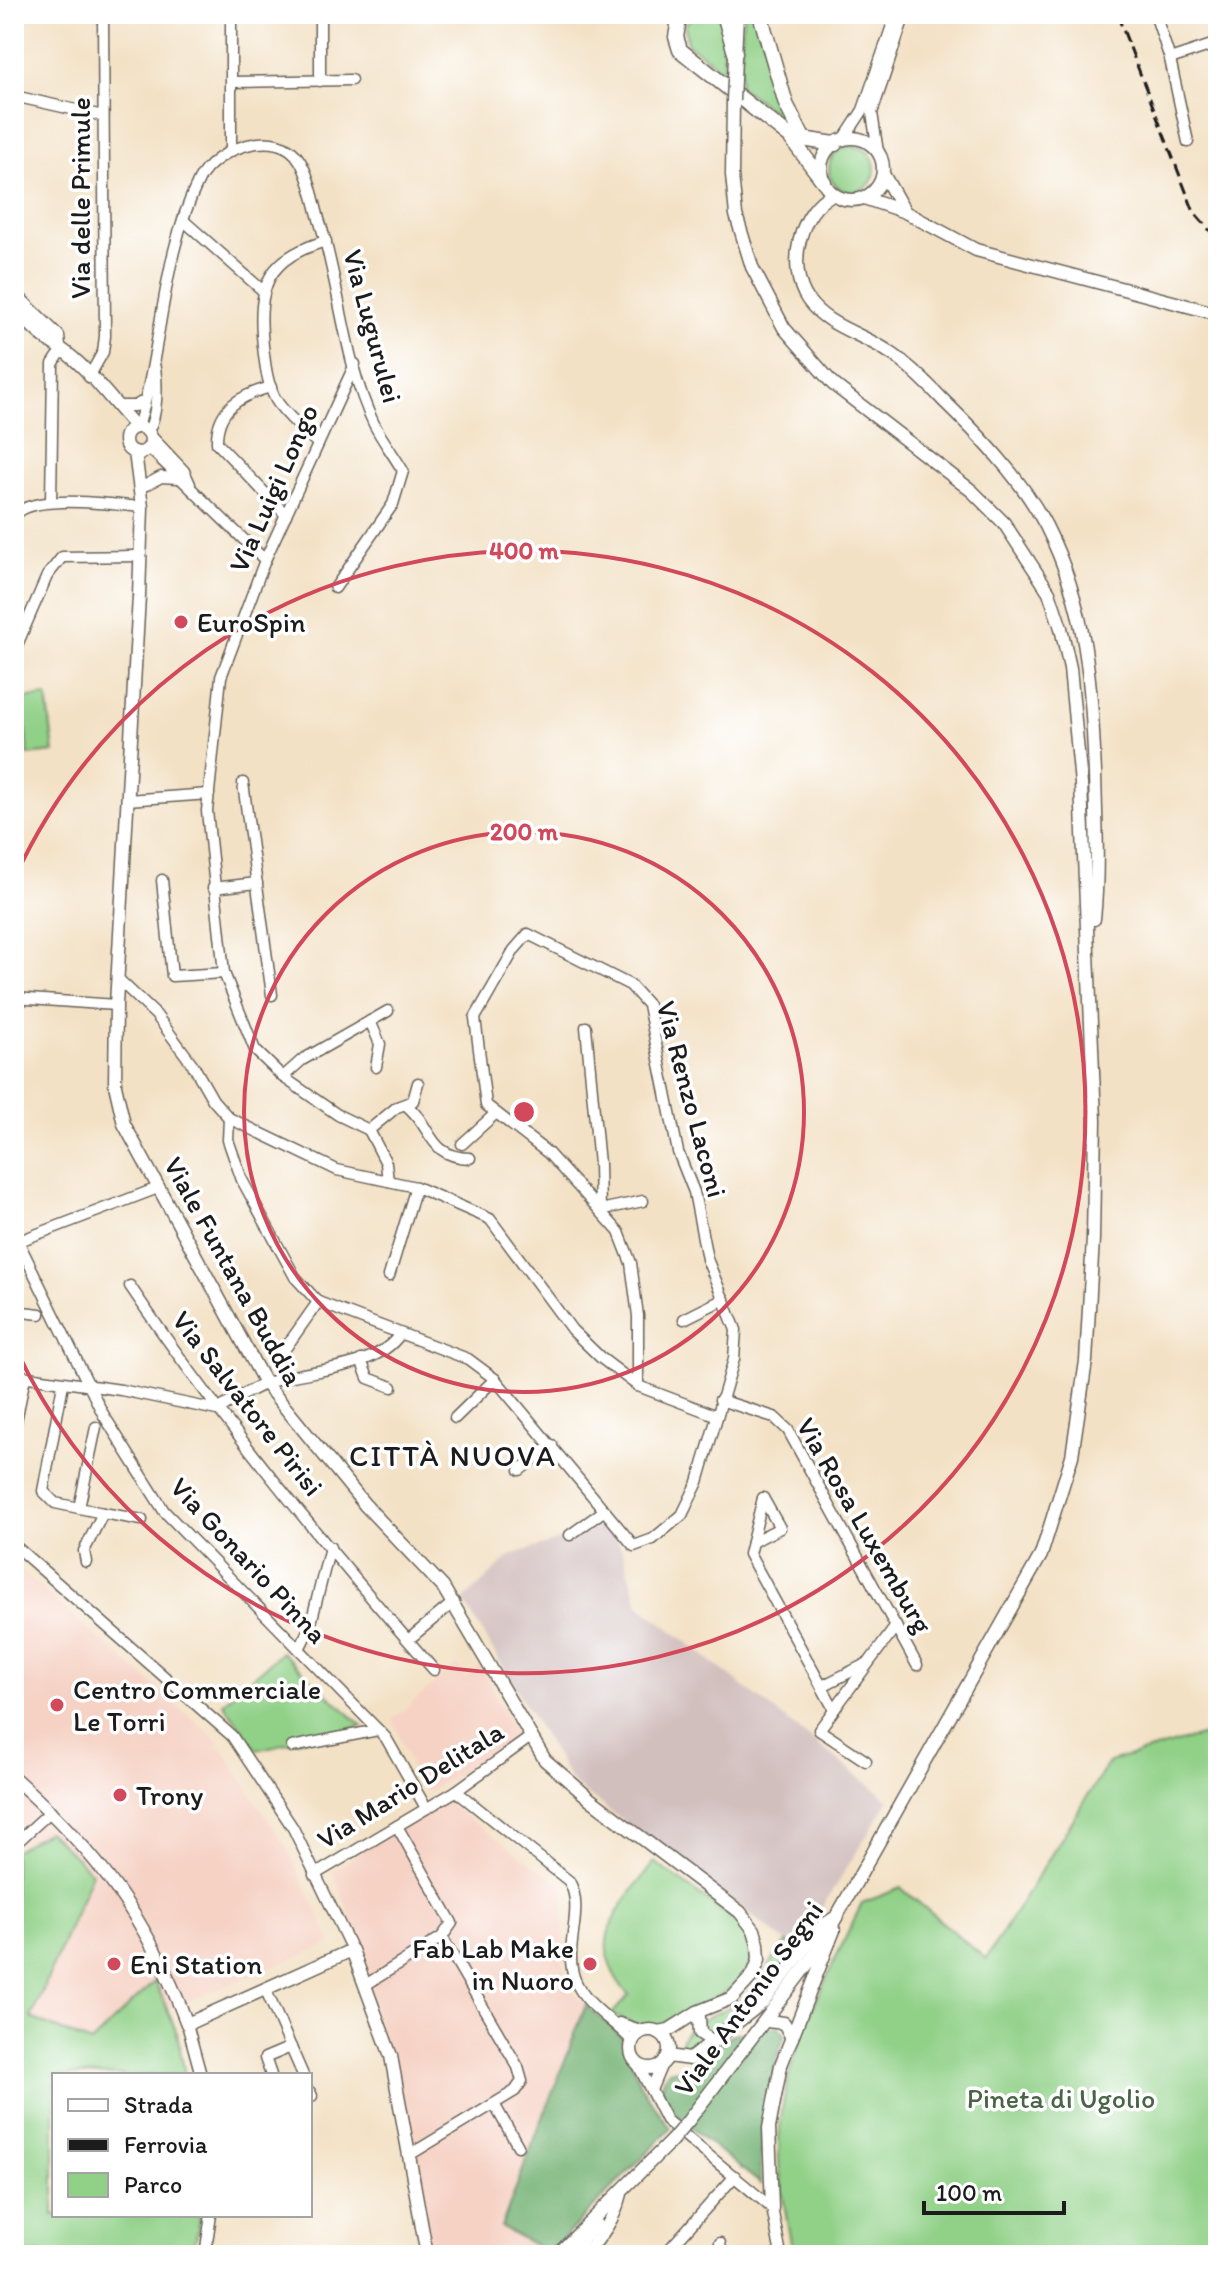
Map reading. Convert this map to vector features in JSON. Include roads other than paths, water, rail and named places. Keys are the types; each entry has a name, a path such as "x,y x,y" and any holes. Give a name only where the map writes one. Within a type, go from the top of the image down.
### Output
{"highway":[{"path":"724,14 735,53"},
{"path":"760,14 797,138 829,188"},
{"path":"681,16 680,50 797,138 840,141"}],"main road":[{"path":"737,14 732,175 736,215 752,267 784,328 833,384 972,491 1004,523 1049,592 1070,668 1081,784 1090,966"},
{"path":"905,212 883,174 878,152 861,139 840,141 822,165 829,188 848,200 864,198 905,212 976,250 1218,314"},
{"path":"864,198 877,189 883,174"},
{"path":"829,188 813,208 800,239 800,279 806,297 818,312 890,352 943,399 1007,469 1046,525 1074,597 1087,647 1092,715 1098,871 1090,966"},
{"path":"14,293 58,336 61,349"},
{"path":"14,307 40,336 61,349 92,380 141,438"},
{"path":"92,380 100,397 141,438"},
{"name":"Viale Funtana Buddia","path":"141,438 146,485 142,507"},
{"name":"Viale Funtana Buddia","path":"141,438 140,556 116,1005 117,1098 124,1124 265,1383 365,1505 454,1602 545,1760 748,1920 758,1944 759,1960 743,1990 659,2032"},
{"name":"Viale Antonio Segni","path":"557,2255 672,2140 767,2021 838,1916 922,1760 1041,1555 1072,1456 1086,1361 1093,1239 1095,1120 1090,966"},
{"path":"14,1778 51,1811 116,1884 166,1968 187,2024 352,1950 391,2056 427,2255"},
{"path":"772,2208 769,2128 781,2065 831,1945 838,1916"},
{"path":"666,2055 659,2032 643,2031 635,2038 631,2048 637,2063 646,2068 666,2055 687,2060 763,2002 822,1926 838,1916"},
{"name":"Viale Funtana Buddia","path":"666,2055 699,2017 721,2002"},
{"path":"699,2017 700,2033 714,2042"},
{"path":"767,2021 784,2023 792,2038"},
{"path":"585,2255 610,2221 616,2198"},
{"name":"Viale Antonio Segni","path":"570,2255 616,2198"}],"street":[{"name":"Via delle Primule","path":"92,380 105,336 103,14"},
{"path":"231,14 231,149 200,176 183,220 145,400 141,438 178,478 191,486 265,560"},
{"path":"320,14 320,81"},
{"path":"840,141 863,110 896,14"},
{"path":"878,152 872,113 905,14"},
{"path":"1155,14 1170,59 1188,142"},
{"path":"1170,59 1218,43"},
{"path":"232,82 351,80"},
{"path":"14,96 103,116"},
{"name":"Via Lugurulei","path":"231,149 256,143 283,146 300,159 326,241 355,364 375,425 403,471 393,504 335,588"},
{"path":"183,220 262,290 261,320 271,387 276,400 318,444"},
{"name":"Via Lugurulei","path":"262,290 280,261 300,249 326,241"},
{"path":"51,502 53,364 61,349"},
{"path":"141,438 152,425 157,377 154,361"},
{"name":"Via Luigi Longo","path":"355,364 265,560 221,677 209,794 213,888 224,973 255,1050 283,1077 338,1115 369,1130"},
{"path":"271,387 248,393 228,407 217,427 217,443 286,515"},
{"path":"117,406 135,406 145,400"},
{"path":"141,438 184,471 191,486"},
{"path":"146,485 161,477 178,478"},
{"path":"14,517 29,504 51,502 142,507"},
{"path":"15,648 47,576 62,557 140,556"},
{"path":"243,783 272,995"},
{"path":"127,800 209,794"},
{"path":"162,880 172,976 224,973"},
{"path":"213,888 257,883"},
{"name":"Via Renzo Laconi","path":"495,1114 486,1105 482,1092 475,1018 514,950 528,934 630,985 648,1005 678,1152 694,1192 707,1259 724,1299"},
{"path":"118,979 156,1015 193,1065 213,1100 229,1118 337,1170 416,1187 490,1219 572,1330 638,1386 715,1415"},
{"path":"14,998 116,1005"},
{"path":"283,1077 302,1060 388,1011"},
{"path":"370,1021 380,1044 376,1067"},
{"path":"586,1027 600,1210"},
{"path":"388,1181 386,1163 369,1130 413,1101 418,1083"},
{"path":"406,1105 442,1151 452,1158 470,1158"},
{"path":"462,1144 495,1114 548,1153 619,1232 631,1263 641,1357 638,1386"},
{"path":"229,1118 228,1140 242,1180 295,1277 318,1302 468,1359 495,1379 634,1546 653,1539 682,1515 698,1482 715,1415 734,1359 736,1330 724,1299 684,1319"},
{"path":"579,1190 592,1184 599,1173"},
{"path":"389,1276 416,1187"},
{"path":"16,1242 158,1188"},
{"path":"600,1210 643,1201"},
{"name":"Via Gonario Pinna","path":"16,1242 90,1388 164,1511 378,1730 426,1808"},
{"name":"Via Salvatore Pirisi","path":"130,1286 217,1410 434,1670"},
{"path":"277,1360 318,1302"},
{"path":"14,1311 40,1314"},
{"path":"14,1431 19,1376 121,1390 217,1410 265,1383 361,1360 394,1343 400,1334"},
{"path":"361,1360 368,1378 392,1387"},
{"path":"455,1418 495,1379"},
{"path":"63,1384 43,1491 55,1503 142,1520"},
{"name":"Via Rosa Luxemburg","path":"720,1400 774,1417 788,1430 917,1665"},
{"path":"79,1508 96,1427"},
{"path":"520,1470 552,1445"},
{"path":"752,1542 780,1528 763,1498 752,1542 749,1554 834,1709"},
{"path":"570,1535 605,1510"},
{"path":"86,1562 84,1551 103,1513"},
{"path":"14,1545 232,1736 293,1828 352,1950"},
{"path":"299,1649 310,1627 330,1547"},
{"path":"408,1640 454,1602"},
{"path":"866,1761 819,1730 896,1626"},
{"path":"822,1686 869,1663"},
{"path":"292,1747 378,1730"},
{"name":"Via Mario Delitala","path":"314,1875 456,1791 532,1736"},
{"path":"456,1791 569,1881 576,1903 570,1940 575,1979 595,2007 631,2040 631,2048"},
{"path":"14,1845 51,1811"},
{"path":"367,1984 450,1929 451,1916 397,1826"},
{"path":"411,2154 515,2091 522,2081 518,2067 442,1937"},
{"path":"265,1988 302,2073"},
{"path":"610,2019 643,2031"},
{"path":"187,2024 200,2073"},
{"path":"270,2073 265,2058 291,2047"},
{"name":"Viale Funtana Buddia","path":"651,2090 666,2055"},
{"path":"637,2063 666,2120 772,2208 781,2255"},
{"path":"494,2104 518,2146"},
{"path":"664,2255 735,2176"},
{"path":"205,2255 211,2217"},
{"path":"675,2242 678,2255"}],"railway":[{"path":"1117,14 1194,212 1218,240"}],"place":[{"name":"EuroSpin","path":"181,622"},
{"name":"Centro Commerciale Le Torri","path":"57,1705"},
{"name":"Trony","path":"120,1795"},
{"name":"Eni Station","path":"114,1964"},
{"name":"Fab Lab Make in Nuoro","path":"590,1964"}],"district":[{"name":"CITTÀ NUOVA","path":"453,1456"}],"park label":[{"name":"Pineta di Ugolio","path":"1061,2098"}]}
